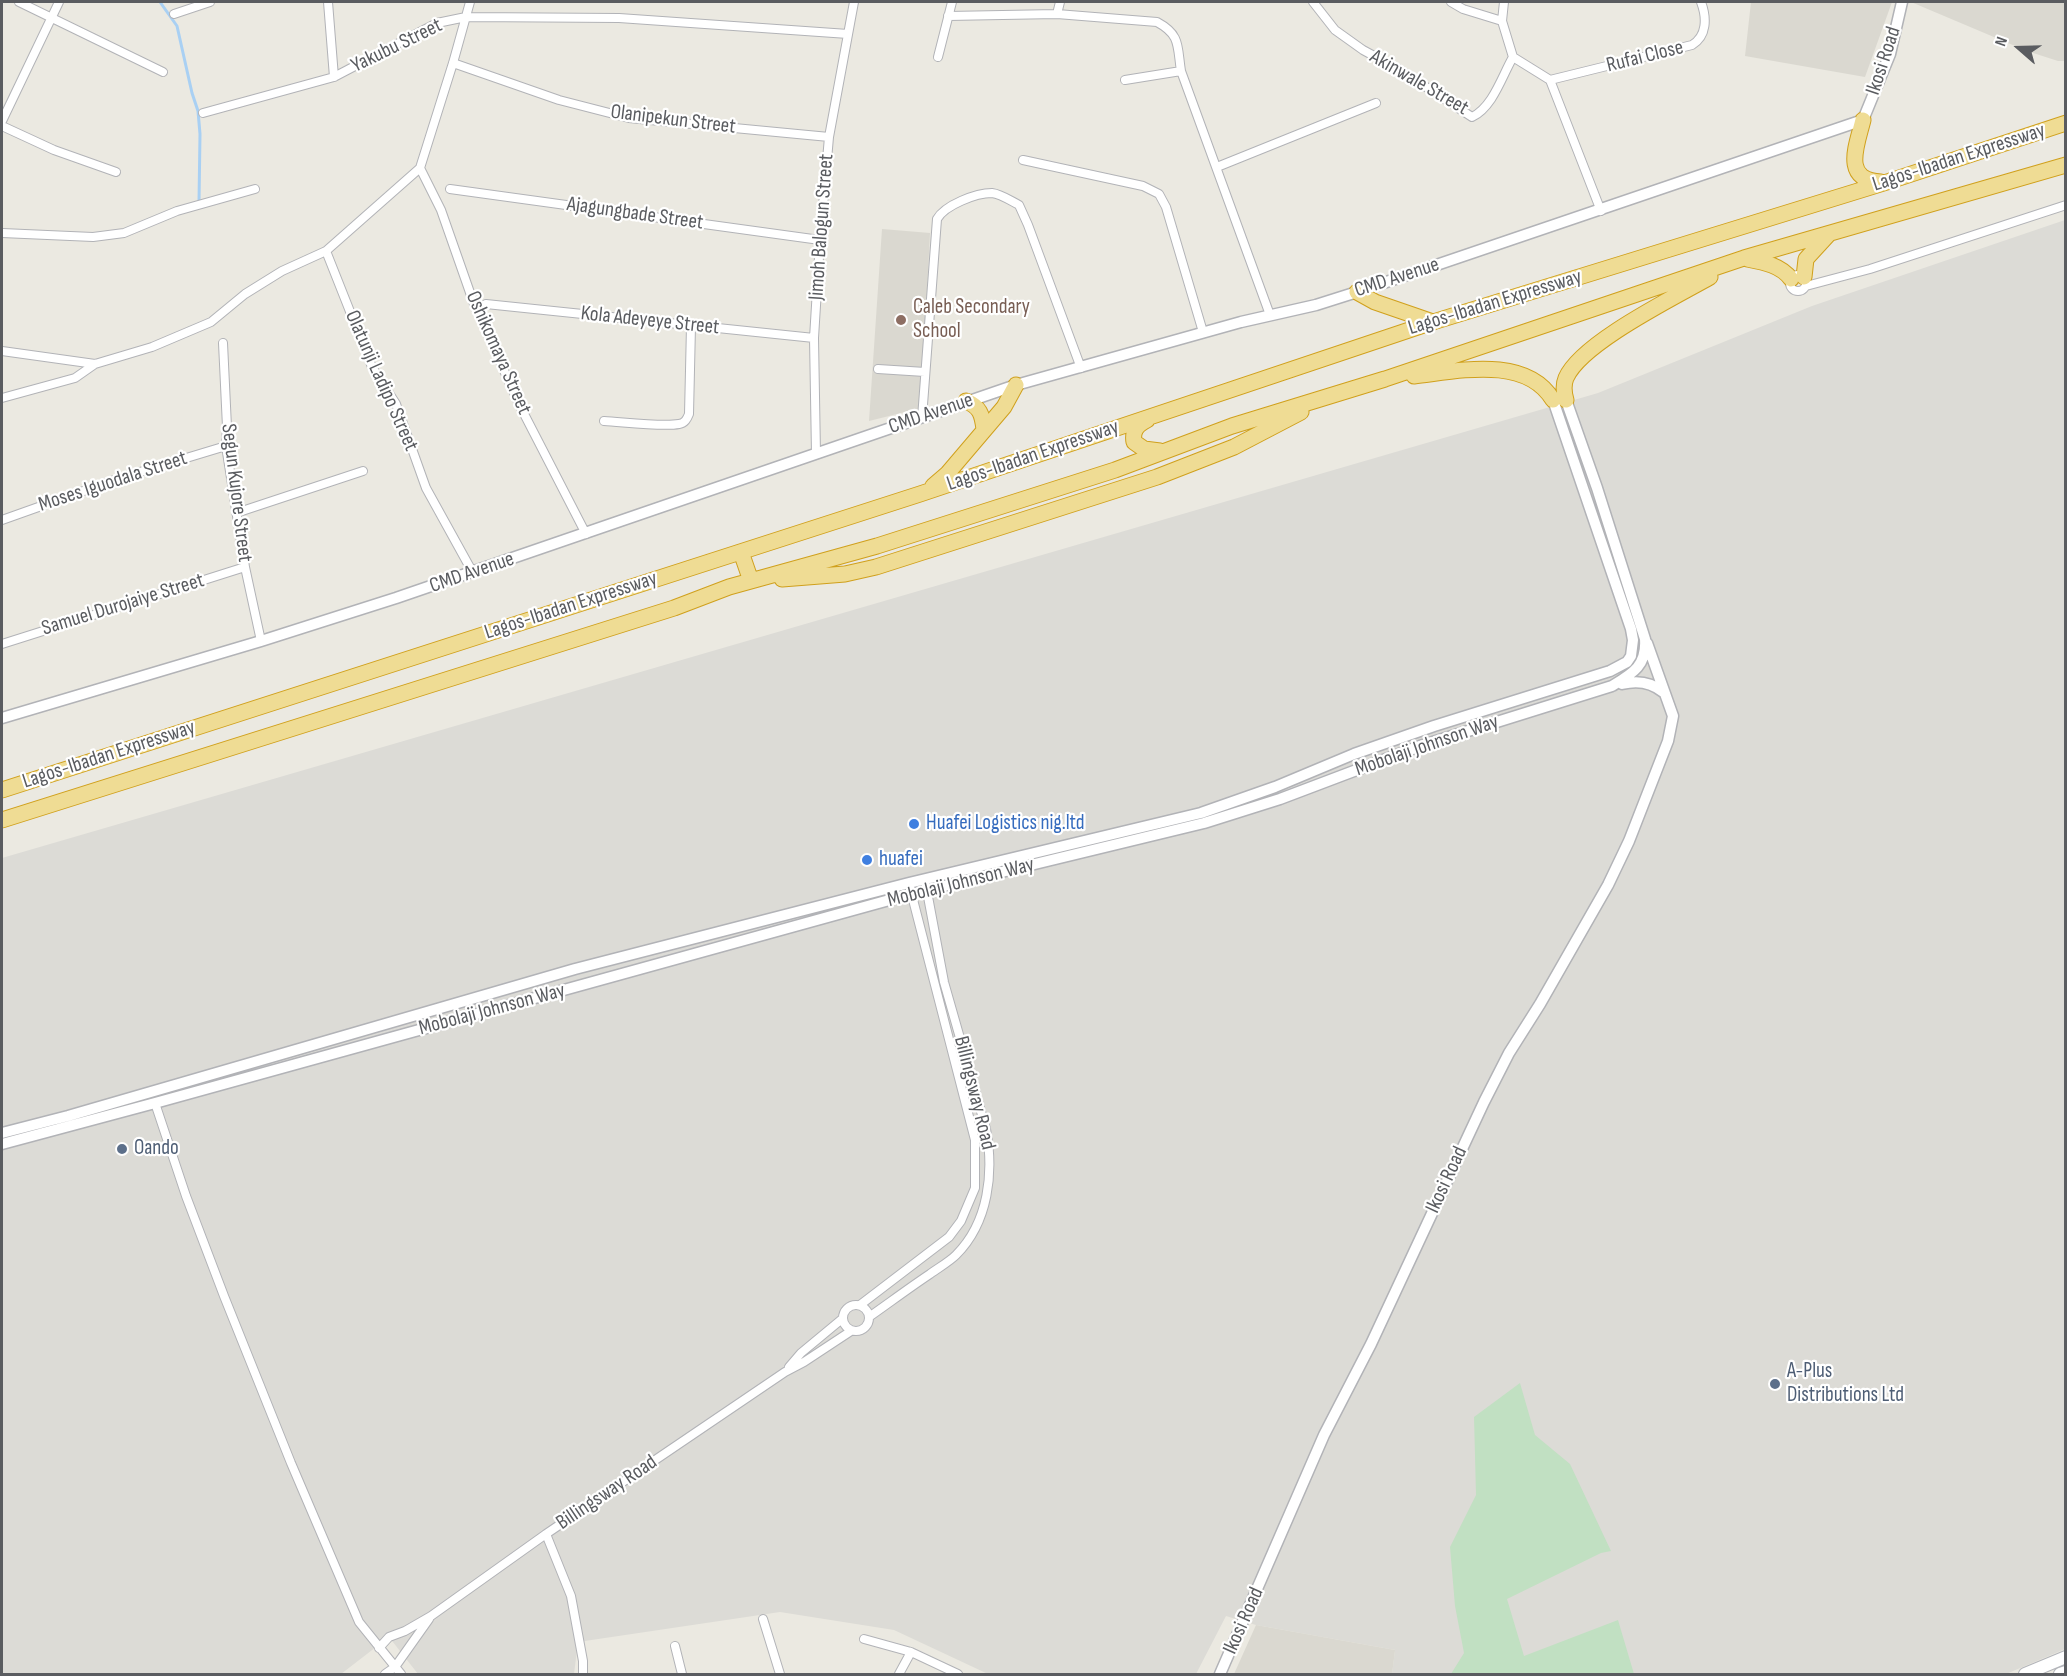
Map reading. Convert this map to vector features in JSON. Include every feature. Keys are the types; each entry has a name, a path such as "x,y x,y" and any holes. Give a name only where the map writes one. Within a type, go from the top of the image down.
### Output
{"highway":[{"path":"1863,120 1854,165 1862,178 1871,182 1887,182"},
{"name":"Lagos-Ibadan Expressway","path":"2,790 920,494 1433,322 1887,182 2066,123"},
{"name":"Lagos-Ibadan Expressway","path":"2,820 674,608 729,587 878,546 1115,470 1232,426 1385,379 1744,258 2066,165"},
{"path":"1385,379 1471,369 1498,370 1521,374 1537,382 1560,400 1564,393 1567,375 1584,355 1638,318 1744,258 1766,263 1800,281 1806,259 1829,234"},
{"path":"1357,292 1375,302 1433,322"},
{"path":"920,494 947,474 1004,407 1016,385"},
{"path":"767,577 785,579 844,574 888,564 1157,477 1234,447 1298,414 1315,401"},
{"path":"966,402 974,405 982,414 984,429"},
{"path":"1161,451 1138,447 1133,437 1139,424 1163,412"},
{"path":"741,552 751,581"}],"main road":[{"path":"2025,1674 2066,1657"},
{"path":"2060,1674 2066,1672"}],"street":[{"path":"19,2 163,72"},
{"path":"2,121 59,2"},
{"path":"174,14 210,2"},
{"path":"327,2 334,76"},
{"path":"2,398 75,378 95,364 152,347 194,331 211,322 244,294 282,271 326,251 420,168 470,2"},
{"name":"Jimoh Balogun Street","path":"816,454 814,338 820,240 829,137 854,2"},
{"path":"938,57 952,2"},
{"path":"1057,14 1060,2"},
{"name":"Akinwale Street","path":"1313,2 1335,30 1363,50 1400,70 1472,117 1487,105 1513,57"},
{"path":"1452,2 1463,9 1502,21"},
{"path":"1504,2 1502,21 1513,57 1550,80 1601,211"},
{"name":"Rufai Close","path":"1550,80 1692,45 1700,40 1704,32 1701,2"},
{"name":"Ikosi Road","path":"1863,120 1890,54 1902,2"},
{"path":"948,16 1057,14 1157,22 1170,29 1176,38 1181,71 1270,315"},
{"name":"Yakubu Street","path":"203,113 334,76 437,23 466,17 619,18 848,34"},
{"name":"Olanipekun Street","path":"453,63 559,100 629,118 829,137"},
{"path":"1125,80 1181,71"},
{"path":"1217,167 1376,103"},
{"name":"CMD Avenue","path":"2,718 261,641 473,573 1016,385 1203,332 1316,305 1357,292 1601,211 1863,120"},
{"path":"2,126 54,150 116,172"},
{"path":"1023,159 1143,186 1159,194 1166,207 1203,332"},
{"name":"Oshikomaya Street","path":"420,168 441,210 474,304 520,406 586,534"},
{"path":"2,233 93,237 124,233 177,211 255,189"},
{"name":"Ajagungbade Street","path":"450,189 820,240"},
{"path":"922,418 937,219 941,212 950,205 992,193 1019,205 1081,368"},
{"path":"1800,281 1870,269 2066,205"},
{"name":"Olatunji Ladipo Street","path":"326,251 372,367 396,404 426,488 473,573"},
{"name":"Kola Adeyeye Street","path":"486,304 814,338"},
{"path":"604,421 681,424 687,420 691,326"},
{"name":"Segun Kujore Street","path":"223,343 226,446 245,567 261,641"},
{"path":"2,351 95,364"},
{"path":"878,369 925,372"},
{"path":"1560,400 1643,630 1647,648 1640,666 1632,674"},
{"path":"1560,400 1631,629 1633,645 1631,656 1623,665 1642,681 1657,687 1664,693"},
{"name":"Moses Iguodala Street","path":"2,520 120,478 226,446"},
{"path":"236,513 363,471"},
{"name":"Samuel Durojaiye Street","path":"2,644 245,567"},
{"path":"1633,645 1647,648"},
{"name":"Ikosi Road","path":"1220,1674 1324,1435 1371,1344 1484,1102 1509,1053 1571,950 1623,856 1670,735 1673,716 1647,648"},
{"name":"Mobolaji Johnson Way","path":"2,1133 150,1093 575,969 910,889 1202,813 1416,732 1507,702 1595,677 1623,665"},
{"name":"Mobolaji Johnson Way","path":"926,885 1204,823 1280,799 1420,746 1612,686 1632,674"},
{"path":"1612,686 1642,681"},
{"name":"Billingsway Road","path":"869,1317 956,1255 971,1234 988,1193 990,1153 987,1137 976,1090 944,982 926,885"},
{"name":"Mobolaji Johnson Way","path":"2,1144 155,1103 910,889"},
{"name":"Billingsway Road","path":"860,1305 949,1237 961,1221 975,1188 975,1140 910,889"},
{"path":"155,1103 186,1196 291,1463 359,1622 398,1671"},
{"path":"860,1305 869,1317 864,1329 851,1330 845,1326 842,1319 848,1307 860,1305"},
{"name":"Billingsway Road","path":"785,1371 801,1353 842,1319"},
{"name":"Billingsway Road","path":"379,1648 389,1637 431,1616 546,1534 785,1371 804,1362 851,1330"},
{"path":"546,1534 571,1596 583,1661 583,1674"},
{"name":"Billingsway Road","path":"385,1674 398,1671 431,1616"},
{"path":"763,1619 780,1674"},
{"path":"864,1639 911,1652 958,1674"},
{"path":"675,1646 682,1674"},
{"path":"899,1674 911,1652"}],"shaded area":[{"path":"1751,2 1892,2 1865,77 1745,56"},
{"path":"1911,2 2065,2 2065,61 2027,51"},
{"path":"2065,220 2065,1649 2006,1674 1392,1674 1395,1650 1256,1625 1226,1616 1196,1674 988,1674 894,1630 780,1612 578,1642 574,1674 418,1674 389,1637 341,1674 2,1674 2,858 1598,393 1812,306"},
{"name":"Caleb Secondary School","path":"882,229 930,233 921,408 869,421"},
{"path":"1256,1625 1395,1650 1392,1674 1234,1674"}],"green space":[{"path":"1520,1383 1535,1435 1570,1464 1611,1551 1601,1553 1507,1599 1524,1656 1618,1620 1634,1674 1451,1674 1464,1653 1455,1606 1450,1547 1476,1495 1474,1417"}],"waterway":[{"path":"160,2 177,26 198,111 199,202"}],"place":[{"name":"Caleb Secondary School","path":"901,320"},
{"name":"Huafei Logistics nig.ltd","path":"914,824"},
{"name":"huafei","path":"867,860"},
{"name":"Oando","path":"122,1149"},
{"name":"A-Plus Distributions Ltd","path":"1775,1384"}]}
